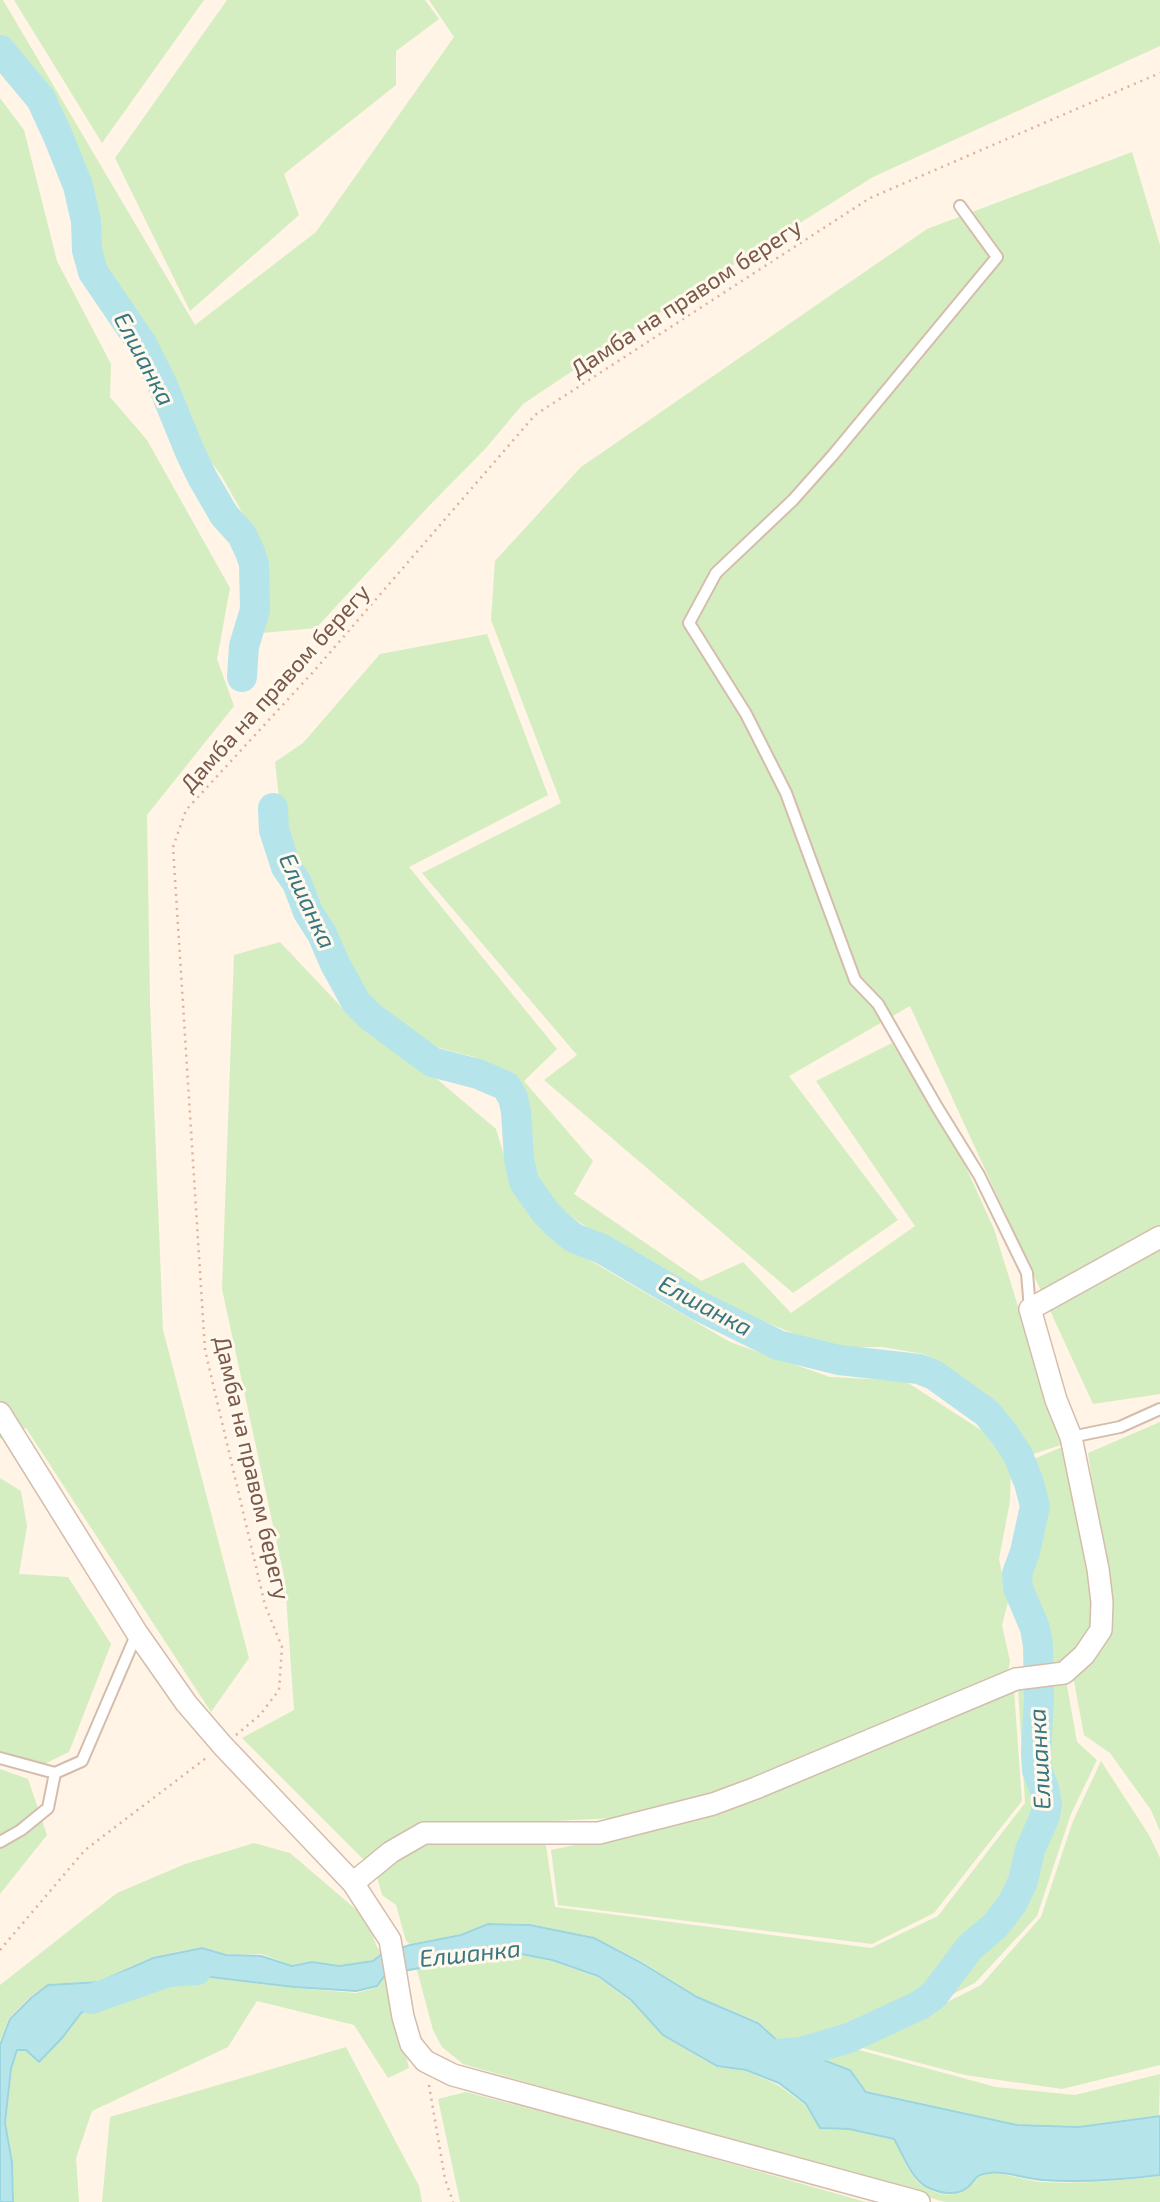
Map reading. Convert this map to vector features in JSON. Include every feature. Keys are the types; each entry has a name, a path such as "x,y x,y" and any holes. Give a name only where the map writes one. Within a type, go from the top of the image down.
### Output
{"street":[{"path":"353,1883 391,1852 424,1833 598,1833 713,1804 1016,1679 1064,1673 1084,1655 1101,1630 1102,1602 1091,1531 1071,1437 1056,1400 1030,1309 1160,1237"},
{"path":"0,1413 137,1633 186,1703 223,1746 353,1883 390,1940 397,1988 411,2045 425,2061 453,2076 919,2202"}],"lane":[{"path":"960,206 997,257 834,455 793,500 716,573 696,605 689,623 746,714 786,793 855,980 878,1003 979,1175 1027,1273 1030,1309"},
{"path":"1071,1437 1120,1427 1160,1409"},
{"path":"0,1758 55,1773 82,1761 137,1633"},
{"path":"0,1842 21,1830 48,1808 55,1773"}],"path":[{"name":"Дамба на правом берегу","path":"0,1950 85,1850 174,1780 223,1746 260,1715 279,1690 282,1647 265,1605 205,1350 173,846 186,810 314,671 536,415 870,198 1160,73"},
{"path":"425,2061 445,2179 453,2202"}],"green space":[{"path":"0,0 3,0 195,325 316,232 454,37 429,0 1160,0 1160,46 873,177 698,287 523,404 486,448 316,628 252,634 265,597 247,521 221,475 186,423 173,379 131,302 101,268 91,242 89,207 79,174 41,83 0,38"},
{"path":"14,0 204,0 102,143"},
{"path":"227,0 425,0 439,19 396,51 396,85 284,174 299,215 190,311 115,158"},
{"path":"0,98 24,130 57,261 111,364 110,397 147,440 230,588 217,659 234,706 147,815 150,1003 163,1330 249,1658 211,1712 26,1428 0,1439"},
{"path":"1132,152 1160,245 1160,1394 1093,1404 910,1006 789,1076 898,1220 793,1293 544,1080 577,1055 422,873 561,803 491,620 495,561 581,467 927,229"},
{"path":"487,634 548,795 409,867 557,1049 524,1081 593,1161 574,1194 701,1281 743,1262 791,1313 915,1226 816,1081 892,1043 959,1152 994,1229 1061,1445 1027,1456 1019,1438 997,1406 965,1379 924,1354 882,1347 846,1347 802,1337 718,1303 637,1259 562,1211 536,1183 527,1161 521,1134 519,1099 505,1071 474,1057 436,1047 410,1032 371,1001 351,975 333,931 307,888 290,852 281,816 275,762 303,743 380,654"},
{"path":"280,942 347,1013 418,1063 496,1129 511,1179 560,1243 730,1342 830,1377 905,1381 984,1432 1011,1470 1010,1501 999,1559 1008,1602 1002,1625 1010,1661 1008,1671 733,1788 616,1818 424,1827 363,1859 242,1738 294,1710 285,1581 222,1289 234,955"},
{"path":"1160,1422 1160,1831 1151,1810 1110,1753 1084,1735 1073,1676 1101,1649 1112,1614 1088,1453"},
{"path":"1062,1447 1097,1601 1094,1629 1078,1650 1061,1662 1039,1664 1040,1641 1019,1567 1030,1536 1038,1496 1029,1461"},
{"path":"0,1478 21,1491 27,1526 19,1574 68,1577 111,1644 69,1752 44,1764 0,1751"},
{"path":"1066,1680 1077,1742 1097,1760 1071,1814 1037,1916 975,1983 848,2047 996,2087 1075,2095 1160,2074 1159,2115 1079,2126 1017,2124 867,2091 850,2069 781,2043 759,2022 697,1996 641,1961 594,1937 530,1924 488,1923 461,1934 410,1944 406,1941 396,1905 382,1895 375,1870 430,1842 545,1838 555,1907 871,1948 938,1916 1025,1803 1018,1689"},
{"path":"1014,1690 1022,1801 934,1913 872,1944 558,1905 551,1850 622,1835"},
{"path":"1101,1761 1149,1835 1160,1858 1160,2065 1062,2089 965,2075 859,2047 981,1985 1041,1917 1073,1821"},
{"path":"0,1769 28,1779 47,1835 0,1894"},
{"path":"254,1843 290,1853 366,1918 382,1953 373,1960 339,1965 312,1961 292,1965 261,1954 226,1954 202,1947 152,1957 99,1981 48,1984 9,2018 0,2041 0,1985 117,1893 185,1864"},
{"path":"521,1955 551,1961 597,1977 630,2001 663,2036 716,2067 746,2071 778,2085 805,2105 820,2129 849,2130 894,2140 915,2179 931,2190 942,2194 957,2193 981,2176 993,2173 1056,2183 1160,2176 1160,2202 945,2202 463,2064 442,2047 433,2030 417,1970 490,1956"},
{"path":"169,1973 356,1993 378,1987 386,1975 409,2068 388,2078 354,2025 257,2001 228,2047 92,2111 76,2158 79,2202 14,2202 13,2162 6,2123 12,2069 18,2051 26,2051 39,2064 81,2014 136,1982"},
{"path":"346,2047 419,2186 422,2202 102,2202 110,2117"},
{"path":"466,2092 866,2202 460,2202 438,2099"}],"water":[{"path":"488,1924 530,1925 594,1938 697,1997 758,2023 781,2044 850,2070 866,2092 1017,2125 1079,2127 1160,2116 1160,2175 1072,2181 1036,2179 994,2172 978,2176 968,2187 958,2192 937,2191 916,2178 894,2139 849,2129 820,2128 806,2104 779,2083 746,2070 717,2066 663,2035 631,2000 598,1976 552,1960 521,1954 490,1956 386,1974 377,1986 356,1991 294,1987 169,1972 136,1981 81,2013 39,2062 26,2050 17,2050 11,2069 5,2123 12,2162 13,2202 0,2202 0,2045 10,2019 48,1985 99,1982 153,1958 202,1948 226,1955 261,1956 292,1966 312,1962 339,1966 373,1961 382,1954 410,1945 461,1935"}],"waterway":[{"name":"Елшанка","path":"0,50 41,99 58,136 78,186 86,221 87,250 93,272 142,344 202,477 224,515 242,535 250,552 254,564 255,610 244,646 242,677"},
{"name":"Елшанка","path":"273,808 274,830 286,867 297,883 308,912 356,1002 371,1017 432,1062 478,1074 506,1086 516,1111 519,1159 524,1182 546,1213 560,1227 574,1238 602,1249 699,1306 778,1345 839,1360 919,1369 934,1375 987,1413 1018,1455 1029,1483 1035,1506 1025,1552 1017,1574 1018,1588 1035,1628 1038,1645 1036,1753 1037,1770 1047,1804 1045,1816 1030,1850 1023,1881 1012,1904 995,1926 970,1947 934,1995 920,2005 849,2038 801,2052 761,2055"},
{"name":"Елшанка","path":"91,1999 168,1972 197,1970"}]}
